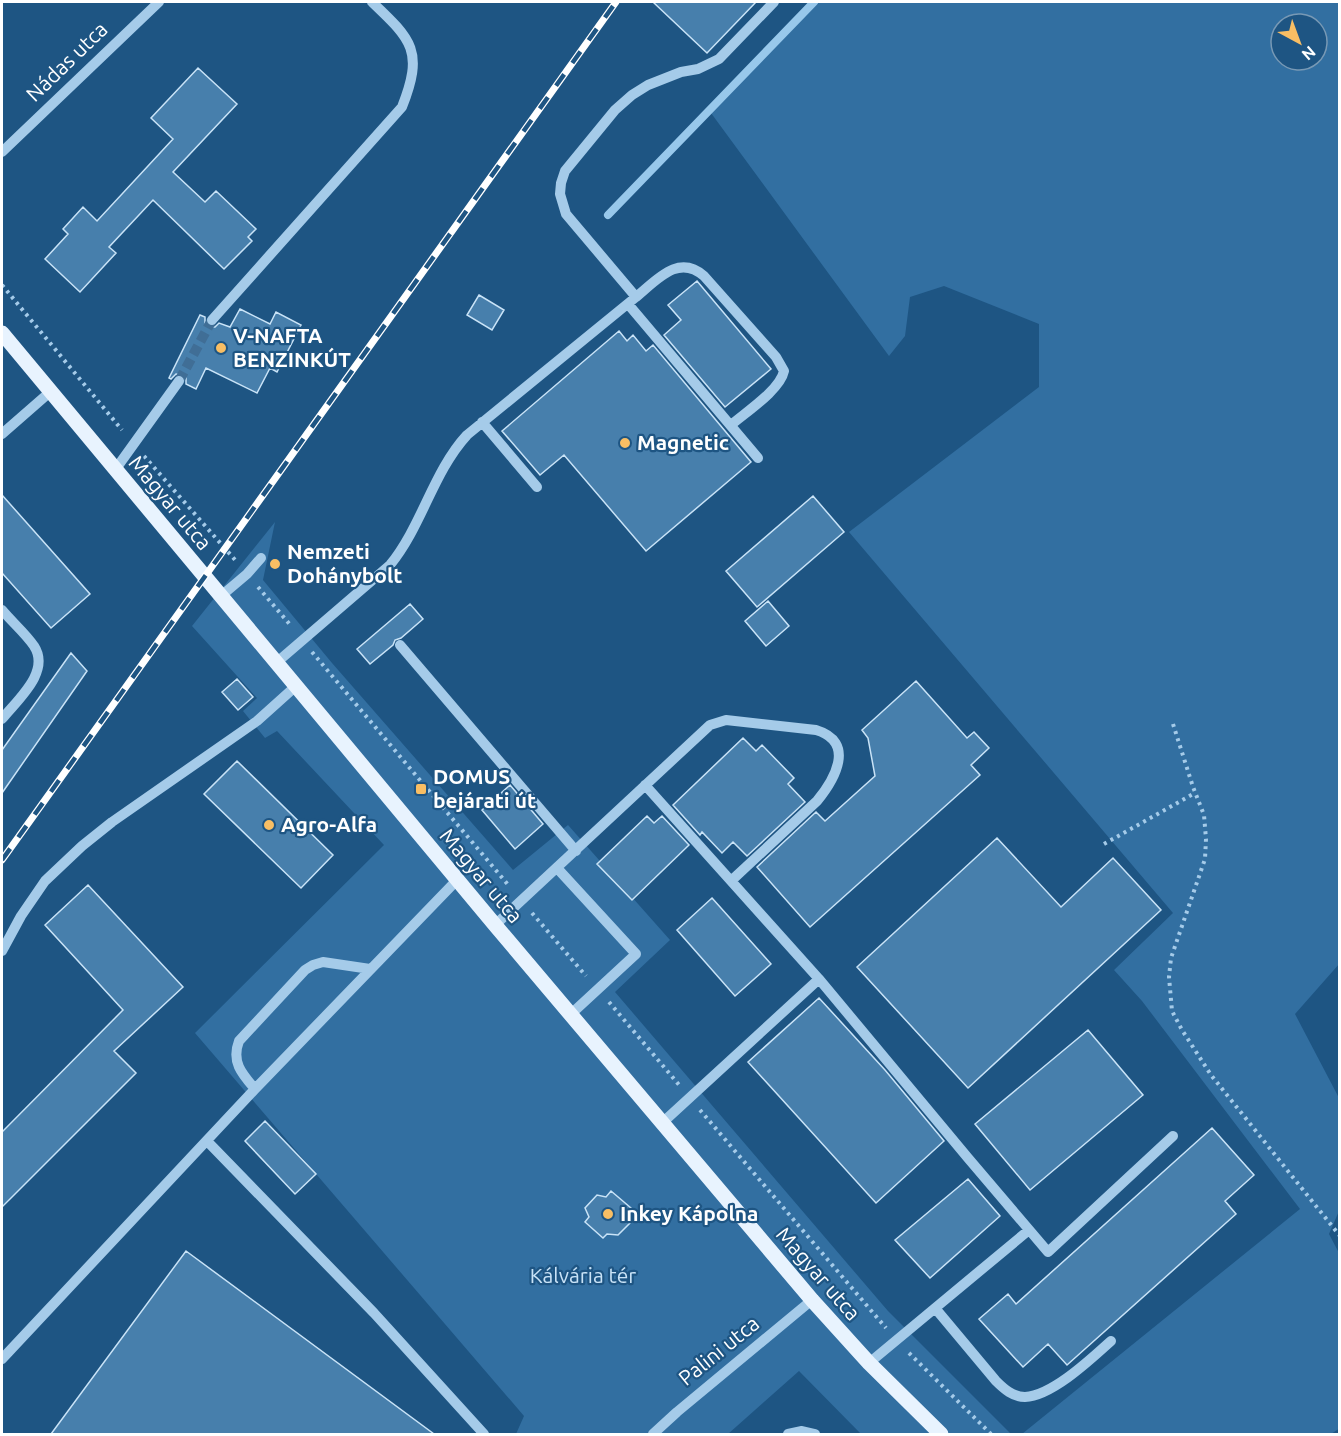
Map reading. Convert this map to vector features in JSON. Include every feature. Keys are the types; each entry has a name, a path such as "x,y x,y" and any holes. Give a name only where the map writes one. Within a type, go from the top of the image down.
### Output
{"main road":[{"name":"Magyar utca","path":"2,333 661,1124 812,1300 869,1363 941,1434"}],"street":[{"name":"Nádas utca","path":"2,152 159,2"},
{"path":"212,320 402,107 410,89 413,55 402,30 372,2"},
{"path":"758,458 632,301 566,214 560,194 565,171 615,110 632,94 665,78 698,69 719,60 774,2"},
{"path":"276,663 390,566 404,547 454,451 467,435 670,270 688,266 704,276 776,357 784,371 770,392 731,425"},
{"path":"116,470 179,381"},
{"path":"2,434 50,392"},
{"path":"482,422 537,487"},
{"path":"220,596 247,574 261,558"},
{"path":"2,610 35,647 39,663 37,673 2,719"},
{"path":"400,645 576,851"},
{"path":"2,951 21,916 45,881 82,846 112,822 257,721 296,686"},
{"path":"495,925 710,724 726,720 826,733 833,738 839,757 836,772 828,787 817,801 732,880"},
{"path":"645,785 819,979 1048,1252 1173,1137"},
{"path":"557,868 636,954 570,1015"},
{"path":"2,1359 252,1092 457,880"},
{"path":"252,1092 237,1064 236,1049 239,1041 305,970 323,962 370,969"},
{"path":"661,1124 819,979"},
{"path":"207,1141 374,1313 484,1434"},
{"path":"869,1363 1029,1230"},
{"name":"Palini utca","path":"653,1434 812,1300"},
{"path":"935,1308 996,1381 1017,1396 1027,1397 1050,1389 1073,1375 1112,1341"},
{"path":"788,1434 802,1431 815,1434"}],"path":[{"path":"2,285 134,444 247,574 896,1340 992,1434"},
{"path":"1173,724 1204,815 1206,839 1205,859 1171,958 1169,977 1173,1011 1182,1030 1211,1075 1340,1236"},
{"path":"1104,844 1195,793"}],"green space":[{"path":"816,2 1339,2 1340,963 1295,1014 1339,1098 1339,1211 1329,1234 1339,1253 1340,1428 1331,1434 1022,1434 1300,1209 1142,1001 1114,970 1173,913 849,532 1039,387 1039,324 944,286 910,297 905,336 889,356 711,113"},
{"name":"Kálvária tér","path":"275,522 263,580 332,663 513,870 568,825 670,940 615,992 888,1311 1011,1434 861,1434 799,1371 728,1434 516,1434 524,1416 195,1033 384,845 277,731 265,738 243,711 257,698 192,626"}],"building":[{"path":"653,2 756,2 707,53"},
{"path":"198,68 237,104 173,172 205,202 216,191 256,229 248,237 252,241 224,269 153,200 109,247 116,253 80,292 45,259 68,234 63,229 83,207 97,221 173,139 151,118"},
{"path":"697,281 771,369 725,407 664,335 681,320 668,305"},
{"path":"479,295 504,310 492,330 467,315"},
{"name":"V-NAFTA BENZINKÚT","path":"240,309 270,324 276,312 301,325 277,372 270,368 257,393 206,368 196,389 186,384 186,378 183,375 176,374 171,379 169,378 200,315 205,317 205,323 210,327 215,327 219,323 230,327"},
{"name":"Magnetic","path":"619,331 627,341 633,335 646,351 653,345 751,462 646,551 564,455 540,475 502,431"},
{"path":"2,495 90,594 51,628 2,573"},
{"path":"813,496 844,532 757,607 726,571"},
{"path":"768,601 789,626 766,646 745,621"},
{"path":"410,604 423,619 401,638 395,640 393,645 370,664 357,649"},
{"path":"71,653 87,671 2,793 2,750"},
{"path":"237,679 253,697 238,710 222,692"},
{"path":"916,681 967,738 974,732 989,748 971,765 980,775 810,927 757,867 816,812 825,821 875,776 868,738 862,730"},
{"path":"743,738 756,751 762,745 794,778 788,784 805,802 747,856 733,842 722,853 702,832 700,835 673,805"},
{"name":"Agro-Alfa","path":"237,761 333,855 301,888 204,794"},
{"path":"510,785 543,824 515,849 482,810"},
{"path":"647,816 654,823 662,816 689,845 632,900 597,864"},
{"path":"997,838 1061,907 1113,858 1161,910 968,1088 857,967"},
{"path":"88,885 183,987 114,1051 136,1073 2,1207 2,1132 123,1010 45,925"},
{"path":"712,898 771,964 735,996 677,930"},
{"path":"819,998 885,1070 944,1141 876,1203 748,1062"},
{"path":"1088,1030 1143,1095 1030,1190 975,1124"},
{"path":"265,1121 316,1174 295,1194 245,1141"},
{"path":"1212,1128 1254,1175 1225,1201 1236,1214 1067,1365 1048,1344 1023,1367 979,1319 1008,1294 1016,1304"},
{"path":"968,1179 1000,1216 930,1278 895,1240"},
{"name":"Inkey Kápolna","path":"611,1191 631,1208 627,1212 630,1223 618,1235 607,1234 603,1238 585,1222 589,1217 585,1208 597,1195 606,1197"},
{"path":"186,1251 434,1434 51,1434"}],"waterway":[{"path":"608,215 814,2"}],"tunnel":[{"path":"179,381 212,320"}],"railway":[{"path":"2,860 616,2"}],"place":[{"name":"V-NAFTA BENZINKÚT","path":"221,348"},
{"name":"Magnetic","path":"625,443"},
{"name":"Nemzeti Dohánybolt","path":"275,564"},
{"name":"DOMUS bejárati út","path":"421,789"},
{"name":"Agro-Alfa","path":"269,825"},
{"name":"Inkey Kápolna","path":"608,1214"}]}
